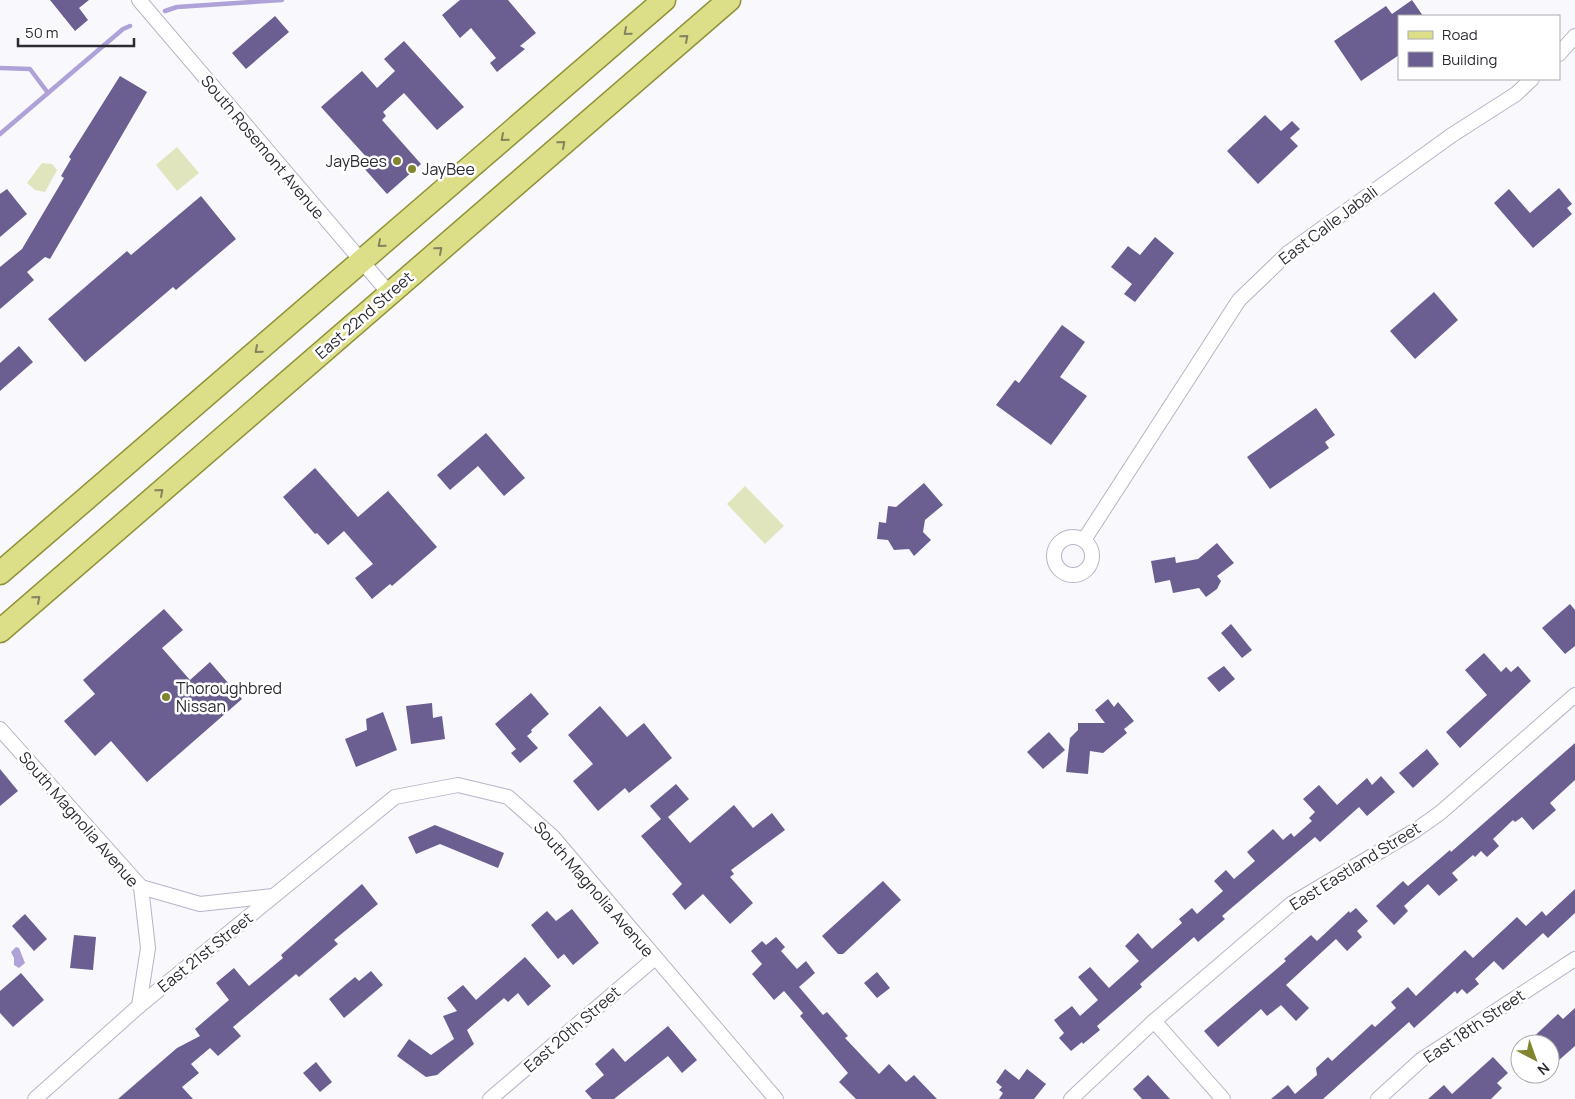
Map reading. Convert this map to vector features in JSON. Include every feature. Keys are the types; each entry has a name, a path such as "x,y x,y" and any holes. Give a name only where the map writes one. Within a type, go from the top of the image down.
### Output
{"main road":[{"path":"0,573 664,0"},
{"name":"East 22nd Street","path":"0,630 729,0"}],"street":[{"name":"South Rosemont Avenue","path":"139,0 388,293"},
{"path":"1560,53 1575,36"},
{"name":"East Calle Jabali","path":"1084,540 1239,300 1288,253 1452,135 1516,94 1531,80"},
{"name":"East Eastland Street","path":"1071,1099 1154,1020 1291,904 1416,830 1440,813 1573,701"},
{"name":"South Magnolia Avenue","path":"0,729 141,887 148,948 139,1006"},
{"name":"South Magnolia Avenue","path":"274,896 395,797 458,785 508,797 553,837 776,1099"},
{"name":"East 21st Street","path":"141,887 200,904 274,896"},
{"name":"East 21st Street","path":"35,1099 139,1006 274,896"},
{"name":"East 20th Street","path":"490,1099 655,958"},
{"name":"East 18th Street","path":"1378,1099 1421,1060 1575,959"},
{"path":"1154,1020 1223,1099"}],"green space":[{"path":"177,147 199,173 177,191 156,165"},
{"path":"42,163 52,164 57,170 45,192 35,190 27,183"},
{"path":"745,486 784,526 765,544 727,504"}],"shaded area":[{"path":"16,947 19,948 25,963 19,968 14,965 14,958 11,952"}],"building":[{"path":"50,0 89,0 79,8 88,20 75,31"},
{"path":"460,0 508,0 536,33 520,46 525,49 497,72 490,63 496,58 471,28 460,38 442,15"},
{"path":"1412,0 1422,15 1398,15 1398,56 1361,81 1334,41 1386,6 1392,14"},
{"path":"275,16 289,32 246,69 232,53"},
{"path":"404,41 464,107 437,130 404,93 383,112 386,116 382,120 421,164 387,194 362,166 369,160 321,107 362,71 377,88 395,71 384,59"},
{"path":"120,76 147,92 50,259 45,257 27,272 34,280 0,309 0,267 22,249 64,178 61,176 71,159 69,157"},
{"path":"1265,115 1281,131 1292,121 1300,129 1290,138 1298,146 1258,184 1227,151"},
{"path":"1559,188 1572,204 1567,208 1572,214 1533,248 1494,203 1509,189 1530,213"},
{"path":"7,189 27,214 0,237 0,194"},
{"path":"201,196 236,239 176,290 173,287 85,362 48,319 127,251 131,255"},
{"path":"1155,237 1174,253 1135,302 1124,294 1132,284 1111,267 1128,246 1140,255"},
{"path":"1434,292 1458,320 1415,359 1390,331"},
{"path":"1062,325 1085,342 1060,377 1087,396 1051,445 996,405 1015,380 1019,383"},
{"path":"19,346 33,362 0,391 0,363"},
{"path":"1316,408 1335,435 1325,442 1329,448 1270,489 1247,457"},
{"path":"486,433 525,478 504,496 478,466 450,490 437,475"},
{"path":"315,468 358,517 388,491 437,547 392,586 390,584 372,599 355,578 373,564 344,531 328,545 317,533 315,534 283,497"},
{"path":"924,483 943,505 925,520 923,532 931,540 914,556 909,549 894,550 888,540 877,539 879,522 886,523 888,506 896,507"},
{"path":"1217,543 1234,563 1217,576 1221,581 1217,589 1206,597 1199,588 1173,593 1170,580 1155,583 1151,561 1175,557 1176,563 1198,559"},
{"path":"1570,604 1575,610 1575,646 1565,654 1542,628"},
{"name":"Thoroughbred Nissan","path":"164,609 183,630 162,648 190,680 210,662 242,699 147,782 111,741 95,756 64,721 95,694 83,680"},
{"path":"1231,624 1252,650 1242,658 1221,633"},
{"path":"1484,653 1501,672 1506,667 1511,672 1518,666 1531,681 1460,748 1446,732 1487,695 1465,670"},
{"path":"1224,666 1235,679 1219,692 1207,678"},
{"path":"531,693 549,714 527,736 538,748 520,763 511,753 516,749 495,724"},
{"path":"1108,699 1114,707 1118,702 1134,721 1124,729 1127,733 1103,753 1090,751 1088,774 1066,772 1070,738 1078,730 1078,723 1105,723 1095,710"},
{"path":"432,703 433,718 442,716 445,739 411,744 406,706"},
{"path":"600,706 627,737 644,723 672,758 629,793 625,788 598,811 573,781 593,764 568,735"},
{"path":"383,712 397,750 356,767 345,739 367,730 366,719"},
{"path":"1049,732 1065,750 1043,769 1027,752"},
{"path":"1575,743 1575,780 1550,803 1556,810 1533,830 1522,817 1515,822 1513,820 1493,839 1499,846 1487,857 1481,851 1475,857 1473,855 1452,873 1458,880 1439,896 1428,884 1404,906 1408,911 1394,925 1376,906 1403,881 1408,886 1450,850 1451,852"},
{"path":"1427,749 1439,764 1413,788 1399,773"},
{"path":"0,769 18,791 0,806"},
{"path":"1381,776 1395,792 1367,816 1359,807 1320,842 1315,837 1222,916 1225,919 1198,942 1194,937 1140,984 1142,987 1097,1026 1100,1030 1083,1044 1082,1042 1071,1051 1059,1038 1064,1033 1054,1020 1072,1006 1080,1016 1098,1000 1078,977 1090,967 1109,988 1139,961 1125,946 1138,933 1152,949 1182,923 1179,919 1192,908 1197,914 1223,891 1214,881 1226,870 1234,879 1255,861 1247,852 1273,829 1283,840 1291,833 1294,837 1312,821 1309,818 1315,812 1303,799 1319,785 1337,805 1367,778 1372,785"},
{"path":"676,784 689,799 668,817 690,843 734,805 753,828 772,813 785,830 731,870 734,874 730,877 753,903 730,924 703,894 685,910 672,894 682,884 641,836 661,819 650,806"},
{"path":"435,825 504,853 498,868 440,844 416,854 408,837"},
{"path":"883,881 901,900 843,954 838,954 822,936"},
{"path":"362,884 378,904 334,940 338,944 299,977 296,974 233,1027 241,1036 218,1056 210,1048 191,1064 199,1073 182,1087 193,1099 118,1099 177,1048 200,1036 195,1029 229,1000 216,983 234,968 249,986 283,958 281,955"},
{"path":"1575,889 1575,913 1548,938 1543,933 1503,970 1494,961 1475,979 1479,984 1467,994 1462,989 1457,994 1455,991 1414,1028 1409,1022 1323,1099 1271,1099 1288,1085 1295,1094 1317,1075 1316,1068 1328,1057 1332,1061 1372,1024 1375,1027 1396,1008 1391,1002 1408,987 1416,996 1465,950 1473,958 1517,917 1526,926 1542,911 1546,916"},
{"path":"1356,908 1368,921 1357,931 1362,937 1347,951 1336,939 1286,985 1309,1008 1296,1021 1281,1005 1267,1016 1261,1009 1218,1047 1204,1031 1286,961 1284,959 1311,935 1317,941 1349,911 1350,913"},
{"path":"572,909 599,943 573,965 564,954 558,959 531,925 547,911 556,921"},
{"path":"25,914 47,939 34,951 12,926"},
{"path":"74,935 96,937 93,970 70,968"},
{"path":"776,937 785,947 781,951 797,969 806,961 815,973 799,987 823,1015 827,1012 848,1036 845,1038 879,1074 889,1064 906,1082 914,1075 937,1099 856,1099 839,1082 848,1073 800,1016 803,1013 784,991 774,1000 752,974 762,964 751,951 762,941 766,945"},
{"path":"525,957 551,986 528,1006 518,993 508,1002 504,998 467,1030 474,1044 437,1075 426,1077 397,1056 409,1039 431,1055 454,1039 443,1016 457,1011 447,998 463,985 476,1000"},
{"path":"371,971 383,985 344,1018 329,999 355,977 359,981"},
{"path":"877,972 890,988 877,998 864,983"},
{"path":"21,973 44,1000 13,1027 0,1013 0,991"},
{"path":"1575,1008 1575,1046 1560,1059 1560,1034 1537,1034 1558,1014 1563,1019"},
{"path":"668,1026 697,1060 682,1073 668,1056 614,1099 592,1099 585,1091 604,1075 595,1064 613,1048 625,1062"},
{"path":"1493,1057 1508,1073 1497,1083 1502,1088 1491,1099 1428,1099 1444,1085 1452,1094"},
{"path":"316,1062 332,1082 320,1092 303,1073"},
{"path":"1005,1069 1019,1080 1027,1069 1046,1084 1034,1099 999,1099 1003,1093 999,1090 1002,1087 996,1082"},
{"path":"1148,1075 1170,1099 1142,1099 1133,1089"}],"waterway":[{"path":"165,11 177,7 282,0"},
{"path":"0,134 123,29 130,26"},
{"path":"0,68 30,69 48,93"}],"place":[{"name":"JayBees","path":"397,161"},
{"name":"JayBee","path":"412,169"},
{"name":"Thoroughbred Nissan","path":"166,697"}]}
